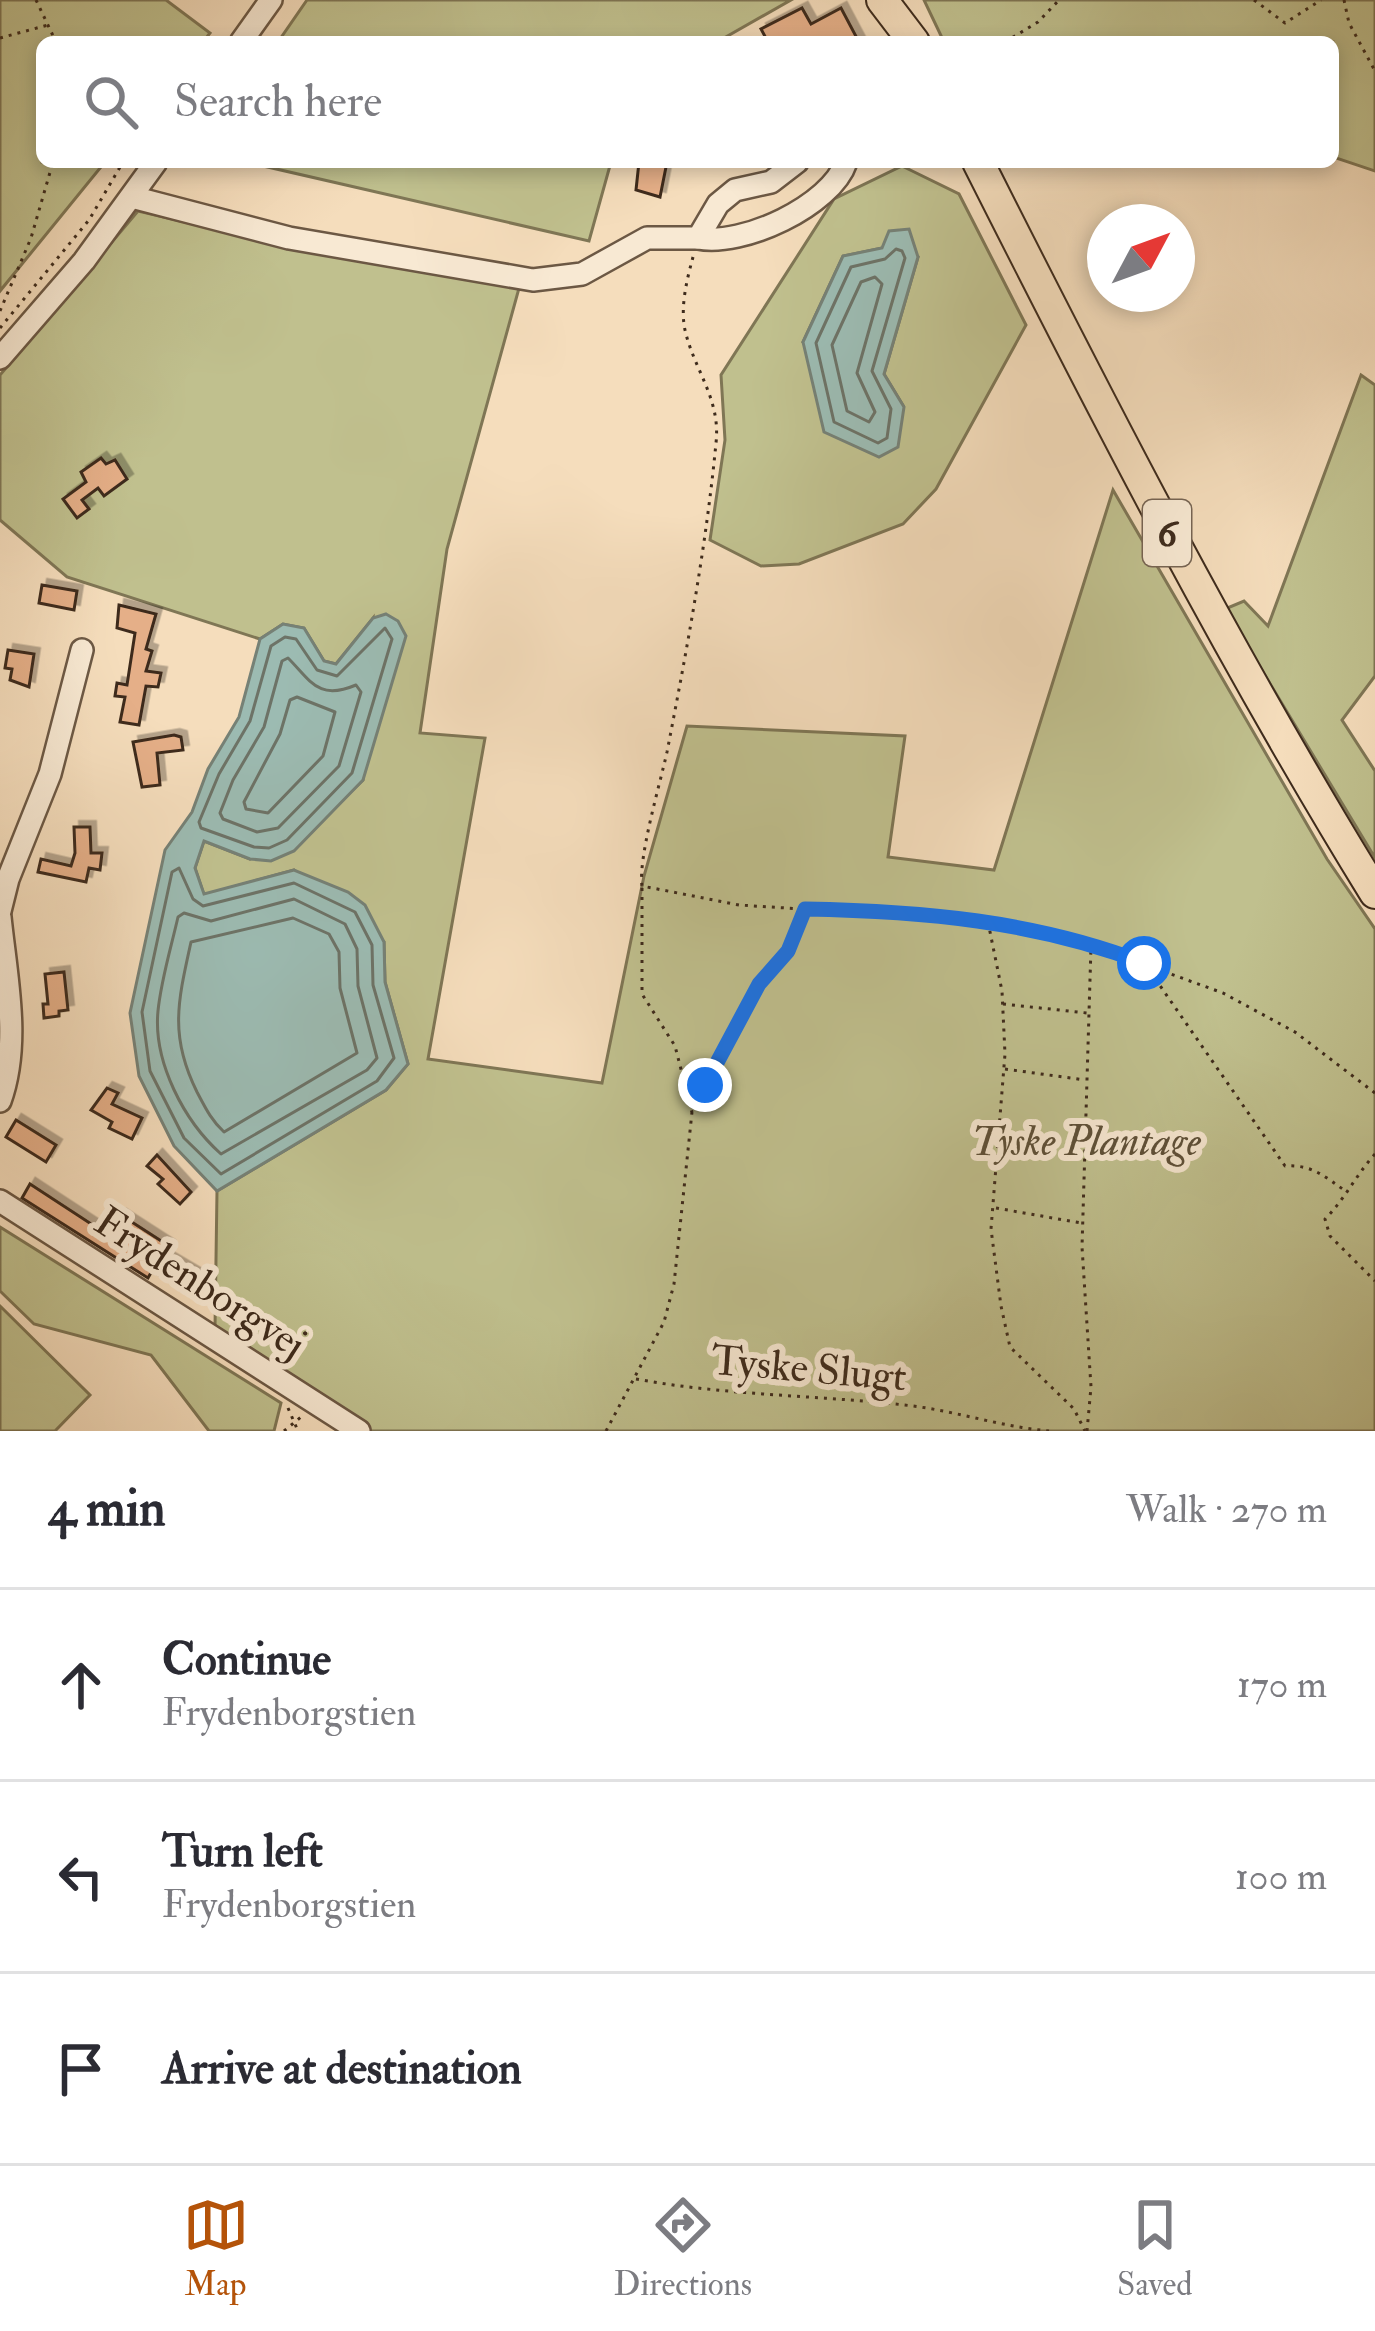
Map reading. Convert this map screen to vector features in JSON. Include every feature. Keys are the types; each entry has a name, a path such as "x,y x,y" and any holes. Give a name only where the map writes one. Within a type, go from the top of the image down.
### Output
{"highway":[{"path":"882,0 911,36"},
{"path":"896,0 913,36"},
{"name":"6","path":"981,168 1165,529 1280,737 1375,893"}],"street":[{"path":"245,36 271,0"},
{"path":"0,358 84,261 152,168"},
{"path":"698,238 718,204 735,190 771,182 789,168"},
{"path":"132,196 289,238 533,280 582,274 647,238 717,242 761,231 832,186 842,168"},
{"path":"0,1101 9,1063 10,1022 0,914 8,879 50,775 82,650"},
{"name":"Frydenborgvej","path":"0,1201 359,1431"}],"path":[{"path":"36,0 53,36"},
{"path":"1015,36 1038,22 1059,0"},
{"path":"1255,0 1285,23 1321,0"},
{"path":"1344,0 1349,23 1375,71"},
{"path":"0,38 48,25"},
{"path":"0,310 31,238 51,168"},
{"path":"0,328 89,220 120,168"},
{"path":"615,1431 606,1429 664,1322 674,1284 692,1112 675,1046 642,994 640,870 710,524 717,438 713,399 686,332 683,310 698,238"},
{"path":"642,886 739,904 880,910 988,922 1091,945 1223,993 1295,1031 1375,1093"},
{"path":"692,1112 759,984 788,951 805,909"},
{"path":"988,922 1003,1004 994,1249 1010,1347 1074,1408 1086,1431"},
{"path":"1086,1431 1090,1387 1083,1223 1091,945"},
{"path":"1144,963 1261,1137 1284,1163 1314,1169 1347,1192"},
{"path":"1003,1004 1089,1014"},
{"path":"1004,1069 1086,1080"},
{"path":"998,1146 1084,1156"},
{"path":"1375,1154 1325,1219 1326,1227 1375,1281"},
{"path":"993,1207 1083,1223"},
{"name":"Tyske Slugt","path":"634,1379 695,1390 916,1406 1012,1428 1049,1431"},
{"path":"286,1401 298,1431"},
{"path":"284,1431 305,1413"}],"green space":[{"path":"0,0 166,0 210,33 208,36 36,36 36,168 100,168 0,291"},
{"path":"307,0 791,0 728,36 282,36"},
{"path":"924,0 1375,0 1375,171 1339,159 1339,36 941,36"},
{"path":"272,168 609,168 589,241"},
{"path":"898,168 959,194 1026,325 936,489 903,524 799,564 761,566 710,540 725,440 721,375 834,199","holes":["882,248 918,257 884,374 904,407 803,342 843,256"]},
{"name":"Tyske Plantage","path":"138,211 270,242 521,281 447,549 420,733 485,738 428,1059 602,1083 644,876 687,726 905,736 888,857 994,870 1113,490 1327,859 1375,929 1375,1431 370,1431 215,1328 217,1191 386,1090 408,1064 385,982 384,942 294,870 204,895 195,868 204,841 250,859 330,812 363,780 373,618 336,664 324,661 304,628 283,624 260,639 67,577 0,520 0,375"},
{"path":"1361,375 1375,385 1375,676 1342,720 1375,771 1375,858 1225,609 1244,601 1268,626"},
{"path":"0,1227 281,1403 274,1431 209,1431 151,1355 34,1324 0,1291"},
{"path":"0,1306 90,1395 55,1431 0,1431"}],"water":[{"path":"909,229 918,257 884,374 904,407 898,447 879,457 824,432 803,342 843,256 882,248 889,231"},
{"path":"386,614 398,621 406,636 363,780 294,851 271,861 250,859 204,841 195,868 204,894 294,870 348,892 365,905 384,942 385,982 408,1064 386,1090 217,1191 174,1146 139,1076 130,1013 165,850 192,812 208,769 239,717 260,639 283,624 304,628 324,661 336,664 373,618"}],"building":[{"path":"802,8 811,24 841,8 856,36 765,36 761,29"},
{"path":"638,168 666,168 660,197 636,190"},
{"path":"101,458 106,464 115,460 127,479 104,496 98,488 82,500 89,509 77,518 63,499 86,482 81,472"},
{"path":"42,585 77,591 74,610 39,603"},
{"path":"119,605 156,614 146,649 152,651 146,671 161,673 158,687 146,686 139,725 120,722 125,697 115,696 117,683 127,685 135,633 117,628"},
{"path":"8,650 34,654 29,687 10,680 12,669 5,668"},
{"path":"181,737 183,750 157,753 160,785 142,787 133,742"},
{"path":"74,827 90,827 91,853 102,853 100,870 89,868 86,882 38,872 41,859 71,866"},
{"path":"64,972 68,1010 44,1018 43,1004 48,1004 45,974"},
{"path":"107,1088 118,1093 112,1104 142,1118 132,1139 109,1128 112,1122 91,1110"},
{"path":"16,1120 56,1145 46,1162 6,1137"},
{"path":"157,1155 191,1192 180,1204 147,1166"},
{"path":"30,1184 108,1235 121,1215 169,1246 163,1255 202,1278 192,1294 152,1271 148,1278 22,1198"}],"route":[{"path":"705,1085 759,984 788,951 805,909 880,910 988,922 1069,937 1144,963"}]}
